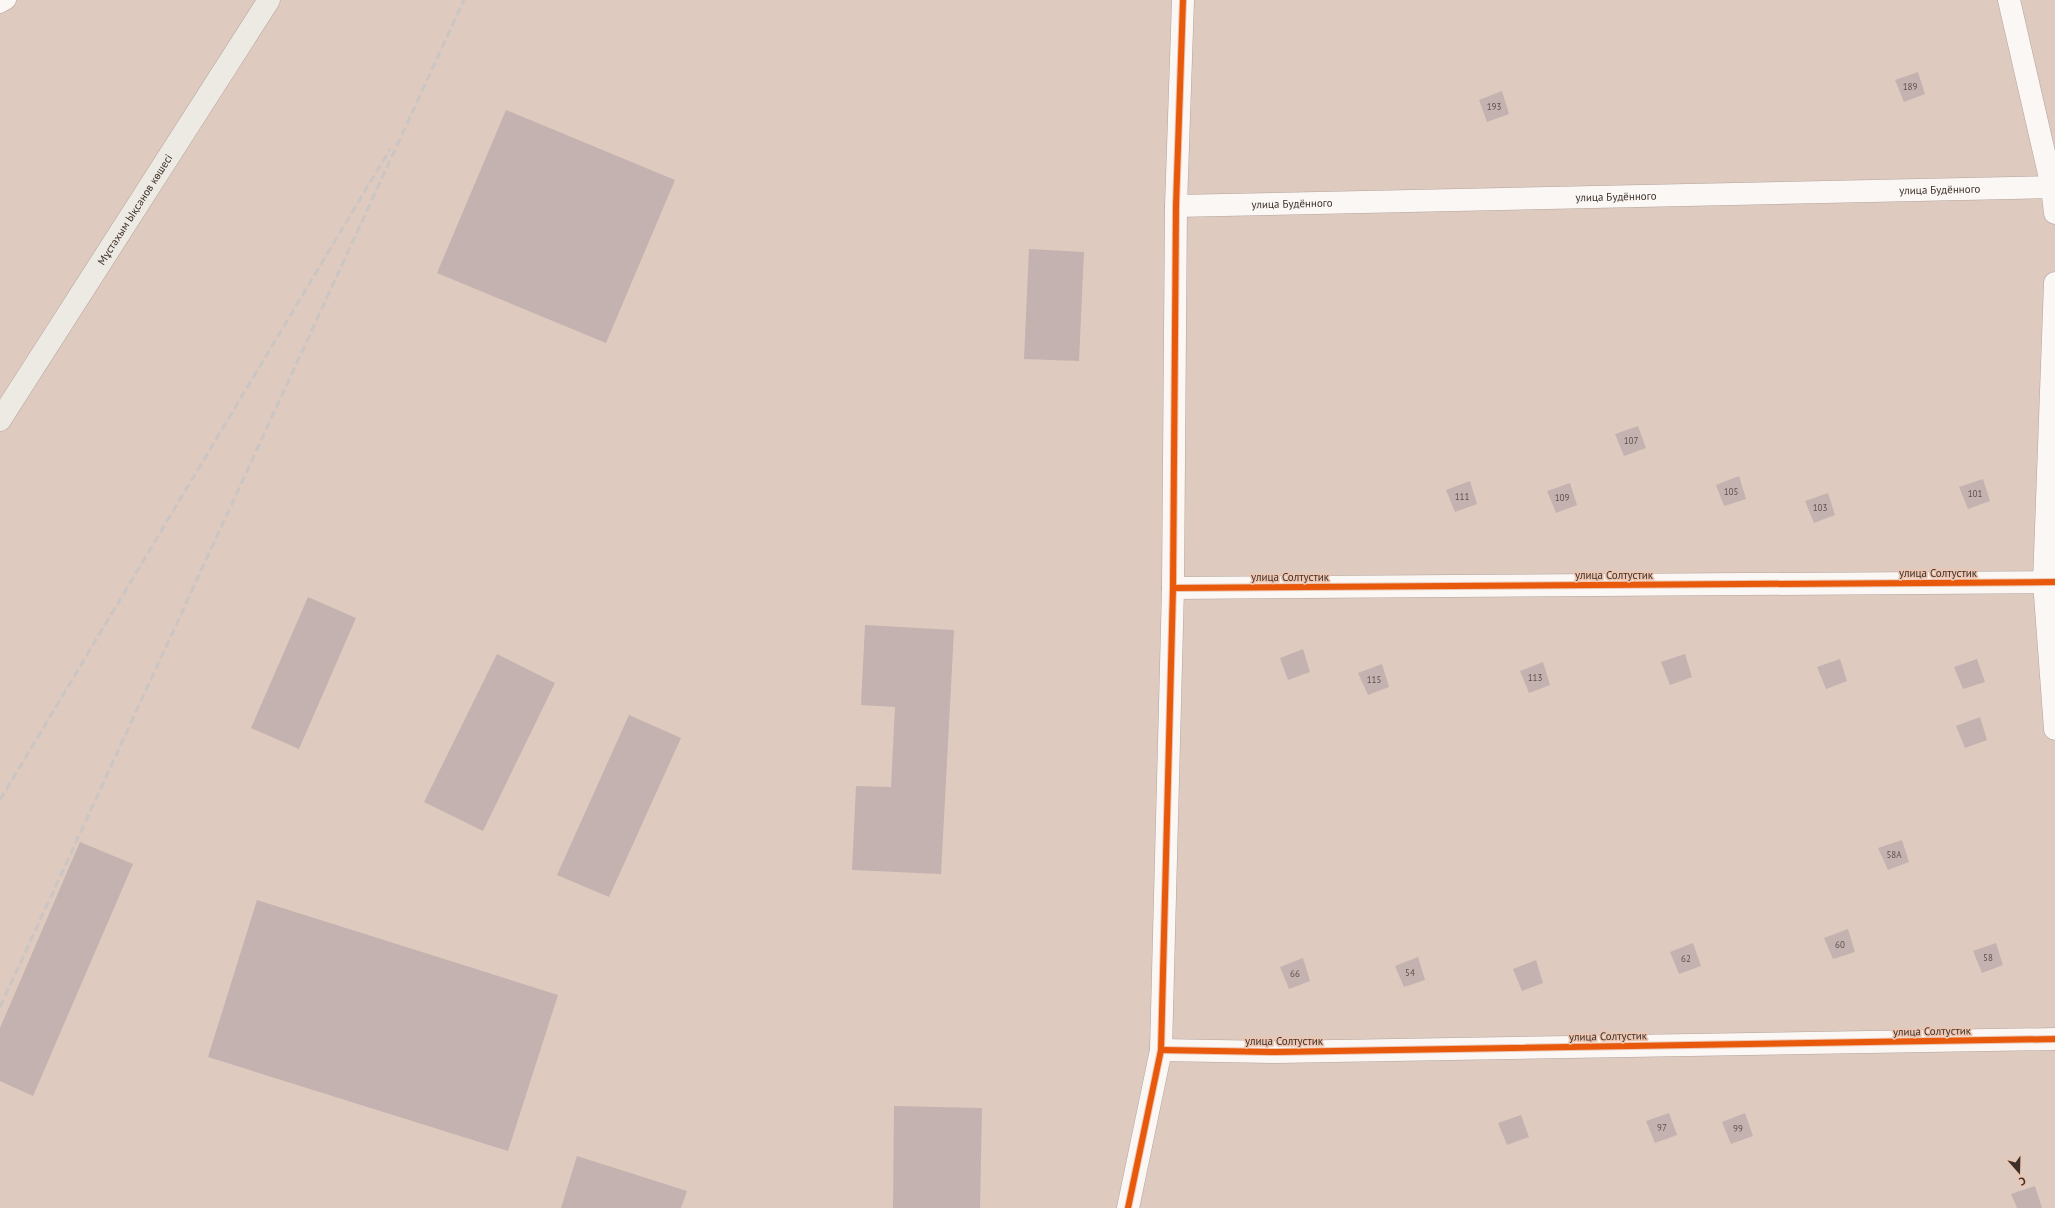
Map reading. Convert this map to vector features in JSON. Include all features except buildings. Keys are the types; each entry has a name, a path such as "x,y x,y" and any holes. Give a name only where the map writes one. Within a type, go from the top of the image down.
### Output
{"main road":[{"name":"Мұстахым Ықсанов көшесі","path":"0,420 269,0"}],"street":[{"path":"1128,1208 1161,1050 1173,588 1176,206 1183,0"},
{"path":"2009,0 2053,187 2055,213"},
{"name":"улица Будённого","path":"1176,206 2053,187"},
{"path":"2055,283 2050,582 2055,729"},
{"name":"улица Солтустик","path":"1173,588 2050,582"},
{"name":"улица Солтустик","path":"1161,1050 1276,1052 2055,1039"}],"lane":[{"path":"0,4 7,0"}],"railway":[{"path":"0,1007 464,0"},
{"path":"0,800 390,149"}],"cycle path":[{"path":"1128,1208 1161,1050 1173,588 1176,206 1183,0"},
{"path":"1173,588 2055,582"},
{"path":"1161,1050 1276,1052 2055,1039"}]}
